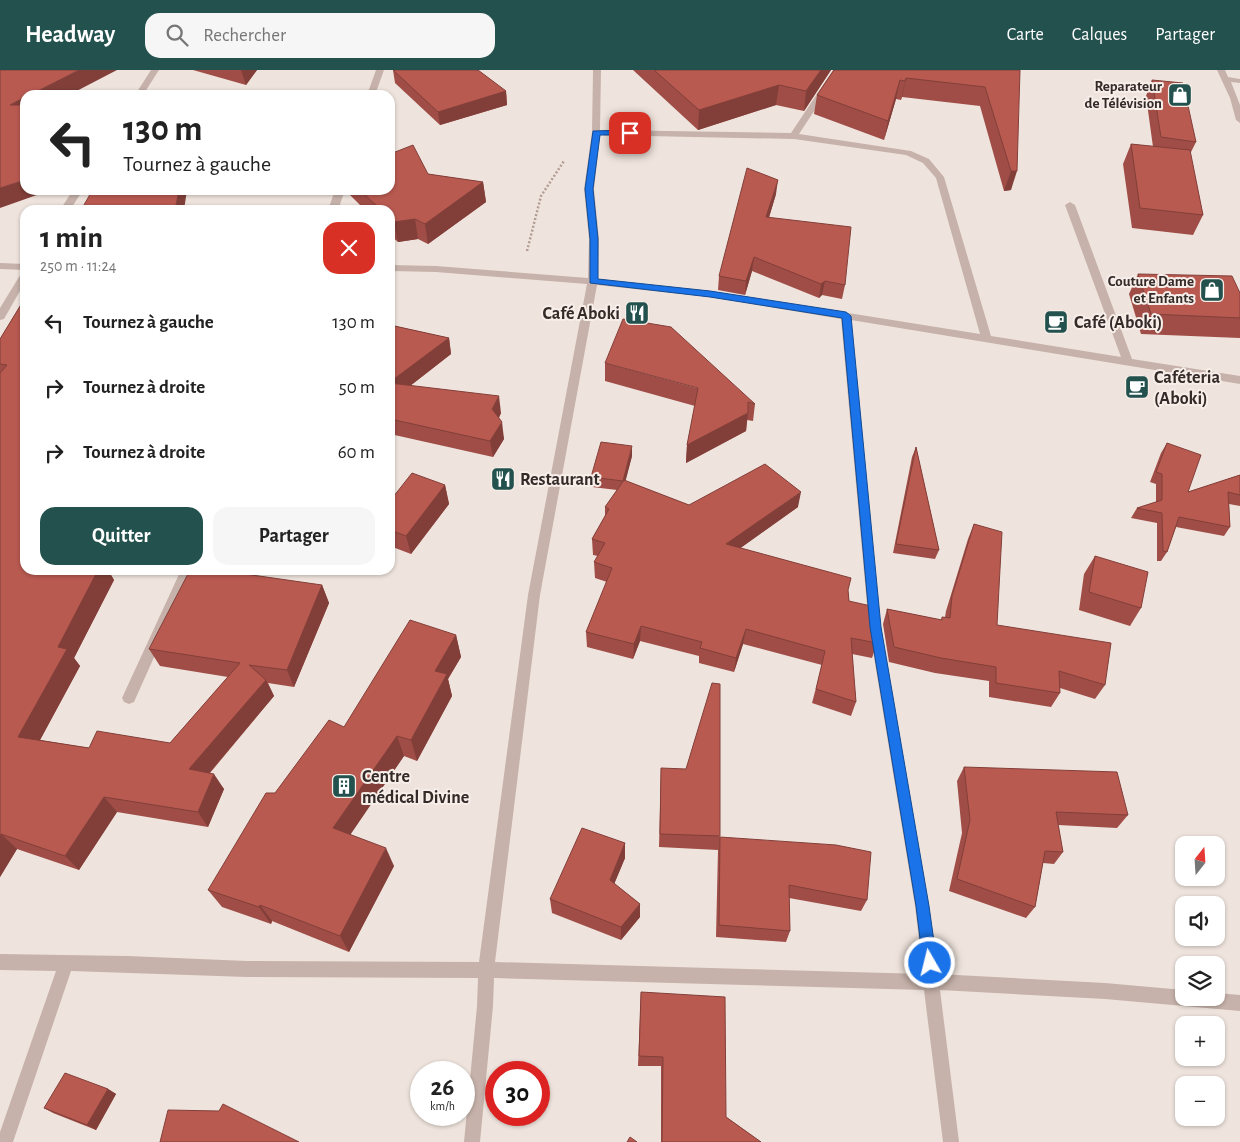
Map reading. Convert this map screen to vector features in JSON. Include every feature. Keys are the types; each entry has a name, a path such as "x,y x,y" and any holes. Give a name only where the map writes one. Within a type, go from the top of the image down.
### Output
{"street":[{"path":"142,90 155,70"},
{"path":"373,90 380,70"},
{"path":"472,1142 485,1006 486,970 534,594 593,281 594,239 589,189 596,132 597,70"},
{"path":"794,136 837,70"},
{"path":"1223,74 1240,81"},
{"path":"1223,74 1234,98 1240,120"},
{"path":"596,132 794,136 908,153 926,161 940,177 987,340"},
{"path":"1070,205 1128,362"},
{"path":"0,266 20,267"},
{"path":"395,268 417,267 521,275 710,294 1240,380"},
{"path":"0,317 20,283"},
{"path":"846,316 876,627 922,906 933,982 951,1142"},
{"path":"129,698 186,575"},
{"path":"0,962 247,969 486,970 933,982 1104,991 1240,1003"},
{"path":"5,1142 66,964"}],"path":[{"path":"521,275 541,196 564,161 596,132"}],"building":[{"path":"0,70 79,70 40,90 20,90 20,100 10,105 20,105 20,182 0,188"},
{"path":"393,70 478,70 506,91 438,112"},
{"path":"654,70 821,70 806,91 779,85 699,110"},
{"path":"834,70 1020,70 1017,171 1011,171 985,87 906,78 905,81 900,80 888,121 817,95"},
{"path":"1152,80 1183,83 1196,142 1161,137"},
{"path":"1131,144 1190,150 1203,215 1140,208"},
{"path":"413,145 428,174 483,182 425,224 415,219 395,222 395,205 376,205 365,195 395,195 395,152"},
{"path":"747,168 778,180 766,217 851,227 845,285 825,281 821,284 754,257 746,281 719,276"},
{"path":"90,195 178,195 176,205 84,205"},
{"path":"1138,274 1232,276 1240,293 1240,318 1151,314"},
{"path":"20,306 20,575 95,575 58,647 67,649 18,737 89,748 97,731 170,743 240,663 149,649 187,575 252,575 322,585 287,670 249,665 266,680 189,769 214,774 198,812 104,797 65,856 1,834 0,836 0,373 7,365 0,364 0,339"},
{"path":"623,319 671,327 755,404 748,402 748,413 687,445 698,388 605,363"},
{"path":"395,326 449,338 395,378"},
{"path":"395,384 499,396 492,409 502,422 490,441 395,420"},
{"path":"601,442 632,446 623,481 591,477"},
{"path":"1167,443 1201,455 1188,492 1240,475 1240,495 1228,492 1230,527 1179,517 1167,552 1163,551 1162,513 1137,508 1162,500 1162,474 1156,472"},
{"path":"916,447 939,550 896,544"},
{"path":"765,464 801,492 726,544 851,578 848,590 849,601 871,606 877,643 851,638 856,702 816,689 825,651 746,629 736,658 700,648 702,642 641,626 634,644 586,632 612,568 594,562 605,543 592,539 609,509 605,507 624,480 689,505"},
{"path":"412,473 445,485 406,536 395,532 395,495"},
{"path":"974,524 1002,532 997,625 1111,643 1105,685 1059,671 1060,693 996,683 996,667 941,658 894,647 887,609 942,620 942,617 950,618 952,596"},
{"path":"1095,556 1148,572 1141,608 1089,592"},
{"path":"410,620 456,635 435,671 447,674 411,740 397,736 333,828 386,848 340,936 260,905 259,907 208,890 266,793 275,793 329,720 344,727"},
{"path":"712,683 720,684 720,836 660,834 661,768 686,769"},
{"path":"964,767 1117,772 1128,815 1056,812 1063,852 1045,851 1035,907 957,879 970,820"},
{"path":"582,828 625,843 610,880 640,904 621,927 550,899"},
{"path":"720,837 836,845 871,852 867,900 789,885 790,931 719,925"},
{"path":"641,992 725,997 726,1117 761,1142 662,1142 663,1057 639,1056"},
{"path":"65,1073 108,1089 87,1125 44,1108"},
{"path":"223,1104 299,1142 160,1142 168,1110 219,1111"},
{"path":"630,1137 637,1142 627,1142"}],"place":[{"name":"Reparateur de Télévision","path":"1180,95"},
{"name":"Couture Dame et Enfants","path":"1212,290"},
{"name":"Café Aboki","path":"637,313"},
{"name":"Café (Aboki)","path":"1056,322"},
{"name":"Caféteria (Aboki)","path":"1137,387"},
{"name":"Restaurant","path":"503,479"},
{"name":"Centre médical Divine","path":"344,786"}],"route":[{"path":"630,133 596,132 589,189 594,239 593,281 649,286 770,302 846,316 876,627 897,748 930,963"}]}
